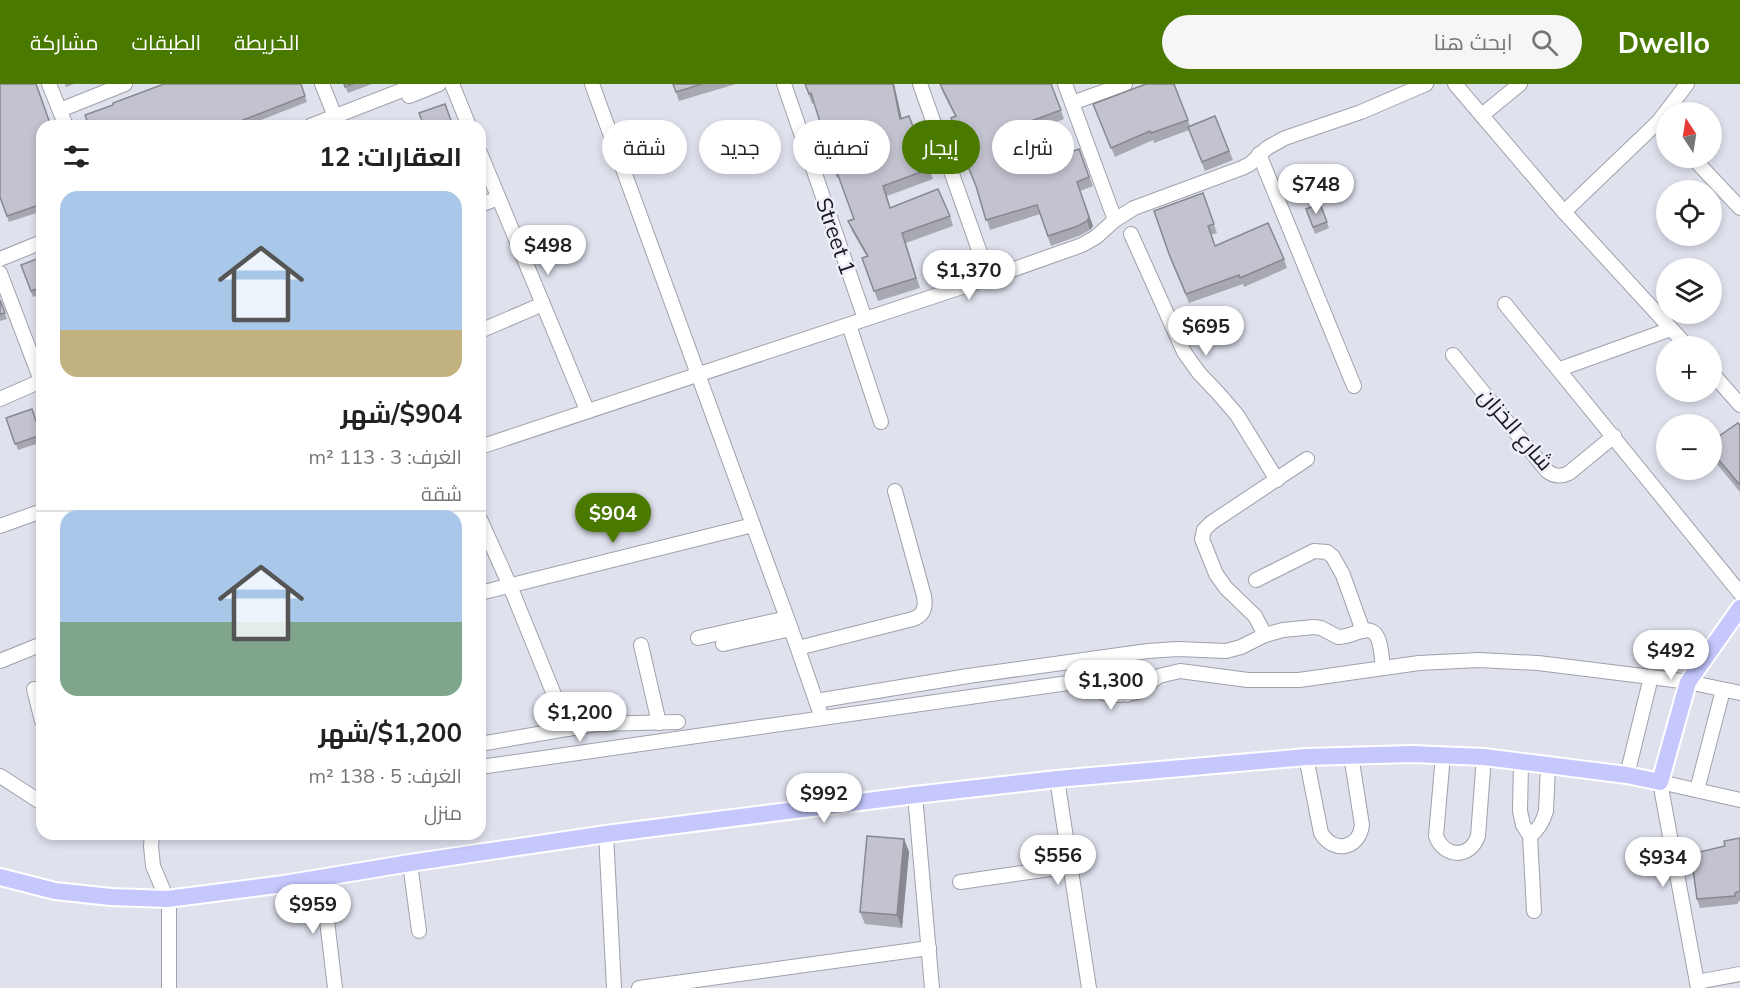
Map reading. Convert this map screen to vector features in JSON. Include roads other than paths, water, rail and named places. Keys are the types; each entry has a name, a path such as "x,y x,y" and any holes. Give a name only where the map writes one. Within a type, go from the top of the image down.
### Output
{"main road":[{"path":"0,877 37,888 74,894 167,899 246,890 606,834 915,795 1057,779 1306,757 1443,755 1548,765 1626,775 1660,782 1688,682 1740,608"}],"street":[{"path":"49,84 64,120"},
{"path":"60,110 125,84"},
{"path":"322,84 334,120"},
{"path":"339,120 418,84"},
{"path":"340,120 439,84"},
{"path":"452,84 467,120"},
{"path":"592,84 822,718"},
{"name":"Street 1","path":"784,84 865,319"},
{"path":"920,84 989,278"},
{"path":"1065,84 1115,220"},
{"path":"1072,104 1125,84"},
{"path":"486,445 989,278 1089,242 1115,220 1134,208 1242,168 1285,138 1361,112 1426,84"},
{"path":"1455,84 1564,212 1678,336"},
{"path":"1482,115 1520,84"},
{"path":"1676,102 1687,84"},
{"path":"1564,212 1656,131"},
{"path":"1259,154 1354,386"},
{"path":"486,168 587,410"},
{"path":"1702,168 1740,208"},
{"path":"486,203 498,198"},
{"path":"1131,234 1184,352 1199,373 1237,415 1277,480"},
{"path":"0,252 36,237"},
{"path":"0,259 36,244"},
{"path":"0,273 36,369"},
{"path":"486,328 543,304"},
{"path":"1505,304 1740,593"},
{"path":"849,324 881,422"},
{"path":"1560,369 1671,329"},
{"name":"شارع الخزان","path":"1453,355 1547,471 1553,475 1562,476 1569,473 1614,436"},
{"path":"1722,382 1737,395"},
{"path":"0,399 36,384"},
{"path":"1265,635 1255,616 1220,581 1202,544 1202,534 1207,526 1307,459"},
{"path":"798,648 913,619 924,610 924,596 895,491"},
{"path":"0,526 36,513"},
{"path":"486,592 753,525"},
{"path":"486,532 568,729"},
{"path":"1256,580 1314,551 1327,552 1333,557 1343,575 1363,631"},
{"path":"698,638 789,624"},
{"path":"723,644 789,624"},
{"path":"816,701 979,675 1163,650 1226,651 1241,647 1265,635 1308,627 1321,628 1338,637 1370,630 1378,636 1383,668"},
{"path":"641,645 659,723"},
{"path":"0,661 36,646"},
{"path":"1122,656 1127,695"},
{"path":"486,766 1076,682 1111,695 1127,695 1143,689 1159,676 1173,672 1276,681 1321,678 1449,660 1508,661 1688,682 1740,693"},
{"path":"1626,775 1651,677"},
{"path":"34,689 36,697"},
{"path":"1697,790 1723,690"},
{"path":"486,743 612,723 678,722"},
{"path":"612,723 617,748"},
{"path":"1306,757 1322,833 1330,843 1342,846 1354,842 1362,831 1351,755"},
{"path":"1443,755 1436,836 1442,846 1458,853 1473,846 1478,836 1484,758"},
{"path":"1521,762 1520,811 1523,825 1530,836 1534,911"},
{"path":"1530,836 1536,831 1546,811 1548,765"},
{"path":"0,776 36,799"},
{"path":"1057,779 1089,988"},
{"path":"1740,800 1660,782 1697,985 1740,974"},
{"path":"915,795 932,988"},
{"path":"606,834 614,988"},
{"path":"152,840 153,866 167,899 169,915 169,988"},
{"path":"410,863 419,931"},
{"path":"960,882 1071,866"},
{"path":"322,878 335,988"},
{"path":"639,988 929,948"}]}
